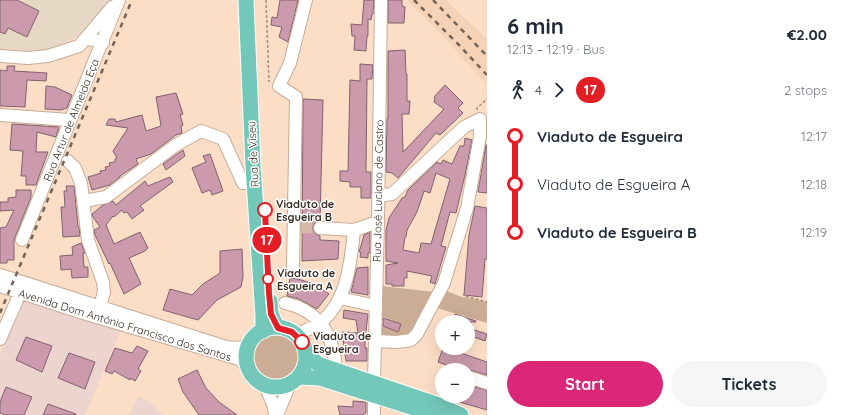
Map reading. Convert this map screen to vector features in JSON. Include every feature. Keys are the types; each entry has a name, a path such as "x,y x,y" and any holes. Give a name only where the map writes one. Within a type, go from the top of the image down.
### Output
{"main road":[{"name":"Rua de Viseu","path":"246,0 254,182 263,316 262,331"},
{"name":"Rua de Viseu","path":"256,0 269,293 271,314 278,328"},
{"path":"294,381 304,369 306,353 303,343 296,335 288,330 278,328 262,331 254,337 246,356 248,366 253,376 265,385 280,387 294,381 320,378 374,389 439,405 461,415"},
{"path":"306,353 318,364 436,415"}],"street":[{"path":"0,56 28,58 48,56 82,42 119,0"},
{"name":"Rua Artur de Almeida Eça","path":"22,240 119,0"},
{"path":"293,267 297,227 296,97 279,86 290,63 306,0"},
{"name":"Rua José Luciano de Castro","path":"374,415 381,0"},
{"path":"82,42 101,47"},
{"path":"0,114 70,120"},
{"path":"378,196 392,194 464,127 483,116"},
{"path":"376,341 397,342 411,340 417,334 444,283 466,208 483,116"},
{"path":"84,201 106,197 176,145 201,131 223,139 243,183 254,182"},
{"path":"68,161 75,168 81,183 88,240 103,282 104,292 100,306"},
{"path":"320,228 354,230 378,222"},
{"path":"296,335 320,323 329,314 340,298 344,288 353,244 354,230"},
{"name":"Avenida Dom António Francisco dos Santos","path":"0,275 226,347 238,348 249,346"},
{"name":"Avenida Dom António Francisco dos Santos","path":"0,286 83,313 239,360 248,366"},
{"path":"0,339 20,292"},
{"path":"340,298 376,306"},
{"path":"285,303 297,306 308,312 320,323 329,334 335,360"},
{"path":"475,379 487,383"},
{"path":"276,415 294,381"},
{"path":"265,385 276,415"}],"path":[{"path":"266,0 270,89 279,86"},
{"path":"483,116 477,108 487,98"},
{"path":"464,293 464,296 487,302"}],"shaded area":[{"path":"0,0 110,0 107,7 91,29 59,46 39,51 6,51 0,50"},
{"path":"407,0 446,0 487,39 487,85 440,33"},
{"path":"381,286 435,292 411,339 380,339 380,325 398,332 401,324 380,316"},
{"path":"444,290 462,297 487,302 487,323 475,319 475,315 460,315 437,308"},
{"path":"22,300 121,330 85,415 0,415 0,354"},
{"path":"278,334 287,336 295,341 300,349 302,358 300,367 295,375 287,380 278,382 269,380 261,375 256,367 254,358 256,349 261,341 269,336"},
{"path":"139,396 147,400 163,415 129,415"}],"building":[{"path":"0,0 17,0 39,11 27,37 8,28 5,34 0,32"},
{"path":"280,0 298,0 288,42 279,37 282,27 271,25 272,17 277,18"},
{"path":"364,0 374,0 373,14 371,20 368,19 366,51 354,50 355,36 352,36 351,24 362,25"},
{"path":"388,0 402,0 402,6 405,7 404,23 388,23"},
{"path":"405,50 407,101 410,101 409,114 402,114 403,152 444,109 434,102 434,97 445,85 463,103 458,108 463,113 440,135 436,133 398,178 392,173 386,172 388,51"},
{"path":"360,64 373,65 372,79 367,79 366,172 371,172 371,198 361,198 361,187 350,187 350,182 340,181 340,171 348,171 350,80 360,81"},
{"path":"7,66 15,66 14,71 47,73 46,81 27,80 25,107 0,106 0,70 7,71"},
{"path":"46,86 55,87 72,95 67,108 61,110 45,109"},
{"path":"176,93 183,114 180,115 183,125 181,126 182,133 176,135 151,154 136,159 138,164 110,185 92,190 88,177 101,173 100,171 106,170 105,167 110,166 109,163 115,162 115,159 117,158 113,151 128,128 106,125 109,119 115,119 116,122 142,115 146,131 161,126 156,97"},
{"path":"303,99 323,100 320,221 314,224 313,228 316,234 320,236 320,240 339,241 338,259 302,261"},
{"path":"12,124 59,127 56,137 37,132 36,152 48,152 36,185 26,185 26,176 21,176 23,151 10,150"},
{"path":"465,138 472,140 456,213 450,212 441,246 446,247 435,284 430,282 432,276 407,271 407,278 404,278 404,286 392,286 392,284 386,284 386,265 398,263 386,261 386,230 389,218 402,198 405,197 408,190 437,162 441,164 443,160 452,164 460,146 464,146","holes":["436,173 450,179 431,244 421,243 419,253 403,250 407,230 417,212 424,191 430,193"]},
{"path":"487,145 487,193 478,192"},
{"path":"183,150 185,156 166,170 163,164"},
{"path":"210,154 223,191 212,195 210,190 202,193 192,168 206,162 203,156"},
{"path":"170,177 173,182 140,206 144,210 132,219 127,212 124,213 122,210 114,217 113,216 106,225 114,244 140,232 148,248 145,251 129,258 141,284 124,294 95,235 94,230 100,227 92,214 103,205 113,201 116,205 145,181 148,186"},
{"path":"66,186 74,186 80,236 63,237 61,207 65,207 64,191 67,191"},
{"path":"16,190 31,190 31,197 14,240 14,260 7,260 7,263 0,263 0,228 6,227 14,210 0,211 0,202 8,202 8,198 16,197"},
{"path":"475,206 487,208 487,259 485,259 482,297 464,295 469,235"},
{"path":"370,232 370,253 368,253 368,258 360,257 361,252 359,252 364,235"},
{"path":"81,243 85,253 83,253 84,267 88,267 88,277 72,278 71,269 61,270 60,256 73,255 72,247"},
{"path":"242,249 243,277 241,287 217,300 198,320 163,310 170,289 192,295 203,284 220,273 220,251"},
{"path":"368,267 368,295 351,292 357,268"},
{"path":"290,278 311,283 329,294 317,309 299,299 287,296"},
{"path":"344,310 368,314 365,339 367,361 346,361 342,332 358,333 356,320 343,318"},
{"path":"383,318 401,324 398,332 383,326"},
{"path":"475,330 487,334 485,341 475,337"},
{"path":"26,337 52,346 42,372 16,360"},
{"path":"137,346 148,351 138,369 141,371 135,381 130,378 130,380 114,371 112,374 105,371 115,348 132,353"},
{"path":"69,353 95,362 85,389 58,378"},
{"path":"440,355 467,355 487,362 487,375 475,371 475,363 438,362"},
{"path":"197,370 206,388 219,402 237,415 199,415 183,392 178,379"},
{"path":"6,387 32,397 24,415 5,415 0,413 0,402"},
{"path":"475,387 487,390 487,410 463,403 475,403"},
{"path":"353,401 366,402 366,413 362,415 340,415 338,406 353,407"},
{"path":"48,404 76,414 76,415 43,415"}],"tunnel":[{"path":"300,227 320,228"}],"railway":[{"path":"0,313 132,0"},
{"path":"414,0 487,75"},
{"path":"433,0 487,56"}],"bus line":[{"name":"17","path":"265,210 271,314 278,328 283,328 292,332 302,342"}],"place":[{"name":"Viaduto de Esgueira B","path":"265,210"},
{"name":"Viaduto de Esgueira A","path":"268,279"},
{"name":"Viaduto de Esgueira","path":"302,342"}]}
